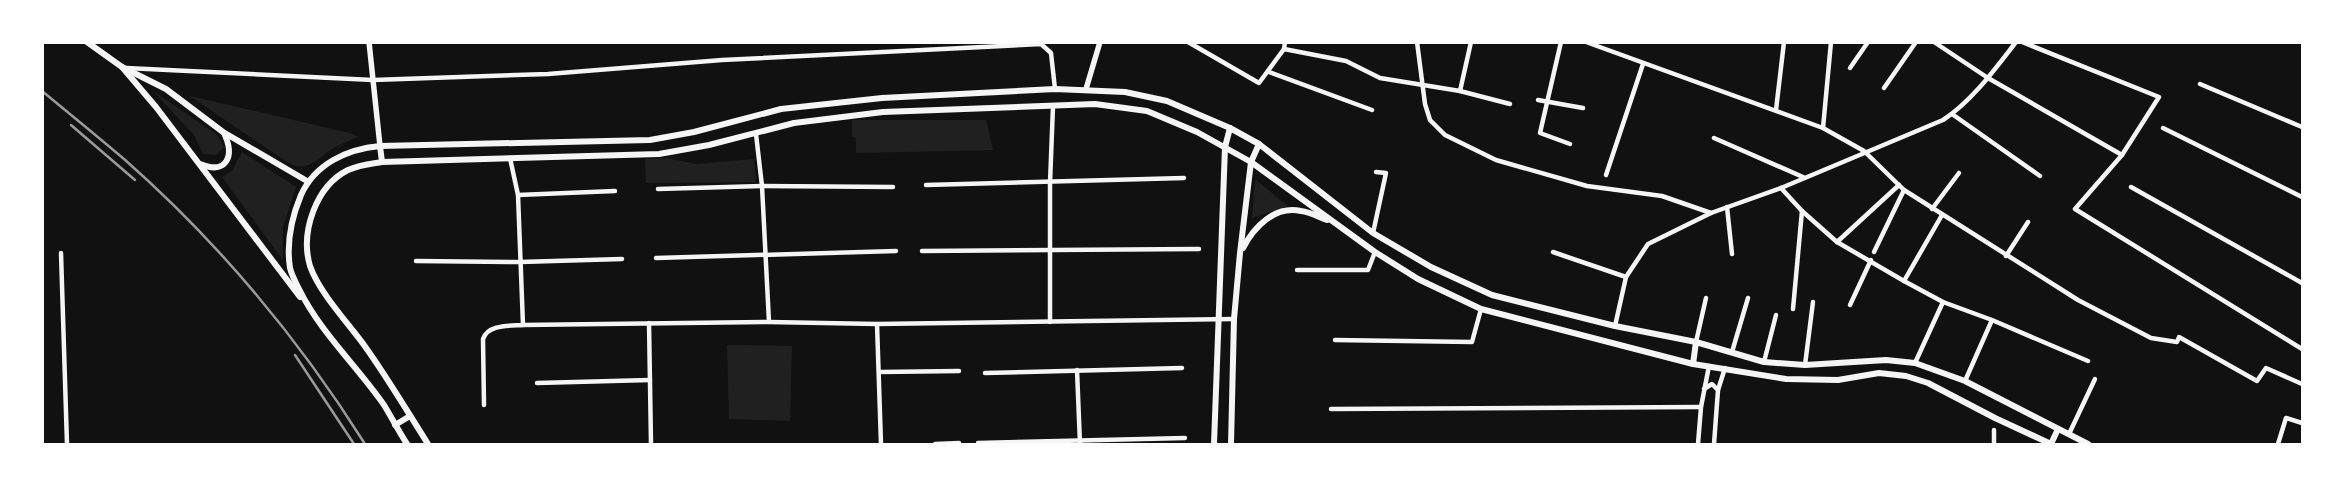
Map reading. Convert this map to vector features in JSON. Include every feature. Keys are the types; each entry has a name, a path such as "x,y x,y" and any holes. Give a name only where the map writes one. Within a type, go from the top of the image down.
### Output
{"main road":[{"path":"86,42 122,67 166,89 223,132 307,182"},
{"path":"122,67 156,107 384,406 407,444"},
{"path":"308,308 291,271 288,248 290,224 307,182 322,167 359,148 650,140 694,132 781,109 882,98 1086,89 1125,92 1167,101 1230,128 1259,144 1373,232 1432,267 1492,295 1615,326 1696,342 1764,362 1805,365 1886,360 1915,363 1965,381 2088,444"},
{"path":"882,98 883,112"},
{"path":"428,444 370,354 313,274 308,255 308,225 313,211 329,185 347,171 361,165 382,162 659,154 756,134 794,123 883,112 1095,104 1147,111 1197,132 1251,162 1375,252 1418,279 1481,308 1693,364 1786,379 1838,380 1879,373 1906,376 1928,383 1995,418 2051,444 2058,428"},
{"path":"1214,444 1225,147 1230,128"},
{"path":"199,163 212,169 220,167 227,161 230,152 229,144 223,132"},
{"path":"1231,444 1234,319 1240,253 1251,162 1259,144"},
{"path":"380,146 382,162"},
{"path":"1240,253 1249,236 1275,213 1300,210 1336,224"},
{"path":"1693,364 1696,342"},
{"path":"395,425 410,416"}],"street":[{"path":"369,42 380,146"},
{"path":"895,42 895,50"},
{"path":"1086,89 1100,42"},
{"path":"1188,42 1259,83 1269,72 1284,49 1285,42"},
{"path":"1460,91 1471,42"},
{"path":"1561,42 1540,132 1570,144"},
{"path":"1586,42 1823,128 1864,151 1904,190 1932,209 2078,300 2151,338 2177,342 2179,337 2257,381 2266,368 2302,384"},
{"path":"1776,110 1784,42"},
{"path":"1823,128 1831,42"},
{"path":"1850,68 1868,42"},
{"path":"1884,88 1916,42"},
{"path":"1934,42 1988,78 2122,155"},
{"path":"1615,326 1626,277 1648,244 1711,213 1781,188 1864,151 1943,120 1952,114 1988,78 2016,42"},
{"path":"2022,42 2159,97 2122,155 2075,209 2302,350"},
{"path":"1416,43 1430,120 1445,136 1496,160 1587,186 1662,196 1711,213"},
{"path":"122,67 373,80 548,74 722,60 1041,44 1051,53 1055,89"},
{"path":"1284,49 1346,61 1380,78 1460,91 1510,104"},
{"path":"1606,175 1643,64"},
{"path":"1269,72 1372,110"},
{"path":"2200,84 2302,127"},
{"path":"1538,100 1583,108"},
{"path":"1050,322 1052,250 1050,183 1053,106"},
{"path":"1952,114 2040,176"},
{"path":"2163,128 2302,197"},
{"path":"756,134 762,186 770,322"},
{"path":"1714,138 1803,177"},
{"path":"510,158 518,195 523,325"},
{"path":"1373,232 1386,173 1376,172"},
{"path":"1932,209 1959,174"},
{"path":"926,185 1184,178"},
{"path":"1837,242 1899,185"},
{"path":"658,190 762,186 893,187"},
{"path":"2131,187 2302,283"},
{"path":"1781,188 1802,211 1837,242 1871,260 1904,281 1943,302 1992,320 2088,361"},
{"path":"1874,252 1904,190"},
{"path":"518,195 615,191"},
{"path":"1727,207 1732,254"},
{"path":"1792,309 1802,211"},
{"path":"1904,281 1942,215"},
{"path":"2006,256 2028,222"},
{"path":"922,251 1200,249"},
{"path":"656,258 896,251"},
{"path":"1297,270 1368,270 1375,252"},
{"path":"1553,252 1626,277"},
{"path":"61,253 68,444"},
{"path":"416,261 520,262 622,259"},
{"path":"1850,304 1871,260"},
{"path":"1696,342 1706,298"},
{"path":"1732,352 1748,298"},
{"path":"1805,365 1813,302"},
{"path":"1915,363 1943,302"},
{"path":"1335,340 1472,342 1481,308"},
{"path":"1764,362 1776,315"},
{"path":"484,405 483,338 485,333 493,328 523,325 770,322 877,324 1234,319"},
{"path":"1965,381 1992,320"},
{"path":"649,324 651,444"},
{"path":"877,324 881,444"},
{"path":"1698,444 1701,407 1709,366"},
{"path":"985,373 1182,368"},
{"path":"1714,444 1718,390 1725,368"},
{"path":"1077,370 1080,442"},
{"path":"880,372 959,371"},
{"path":"2070,434 2095,379"},
{"path":"537,383 650,380"},
{"path":"1704,388 1712,384 1718,390"},
{"path":"1332,409 1701,407"},
{"path":"2278,444 2286,418 2302,423"},
{"path":"1994,430 1994,444"},
{"path":"978,443 1185,438"},
{"path":"935,444 959,443"}],"shaded area":[{"path":"152,90 217,135 224,147 216,155 203,154 194,135"},
{"path":"190,96 350,133 358,137 335,147 311,164 306,166 294,165"},
{"path":"852,120 986,120 993,150 856,153 856,138 852,137"},
{"path":"242,152 296,187 283,227 283,260 222,177 232,171"},
{"path":"667,158 696,164 754,159 756,182 646,183 645,159"},
{"path":"1255,179 1288,206 1252,218"},
{"path":"727,345 792,346 790,421 729,419"}],"railway":[{"path":"42,91 124,159 192,223 255,293 284,329 340,405 365,444"},
{"path":"71,125 135,180"},
{"path":"295,355 354,444"}]}
